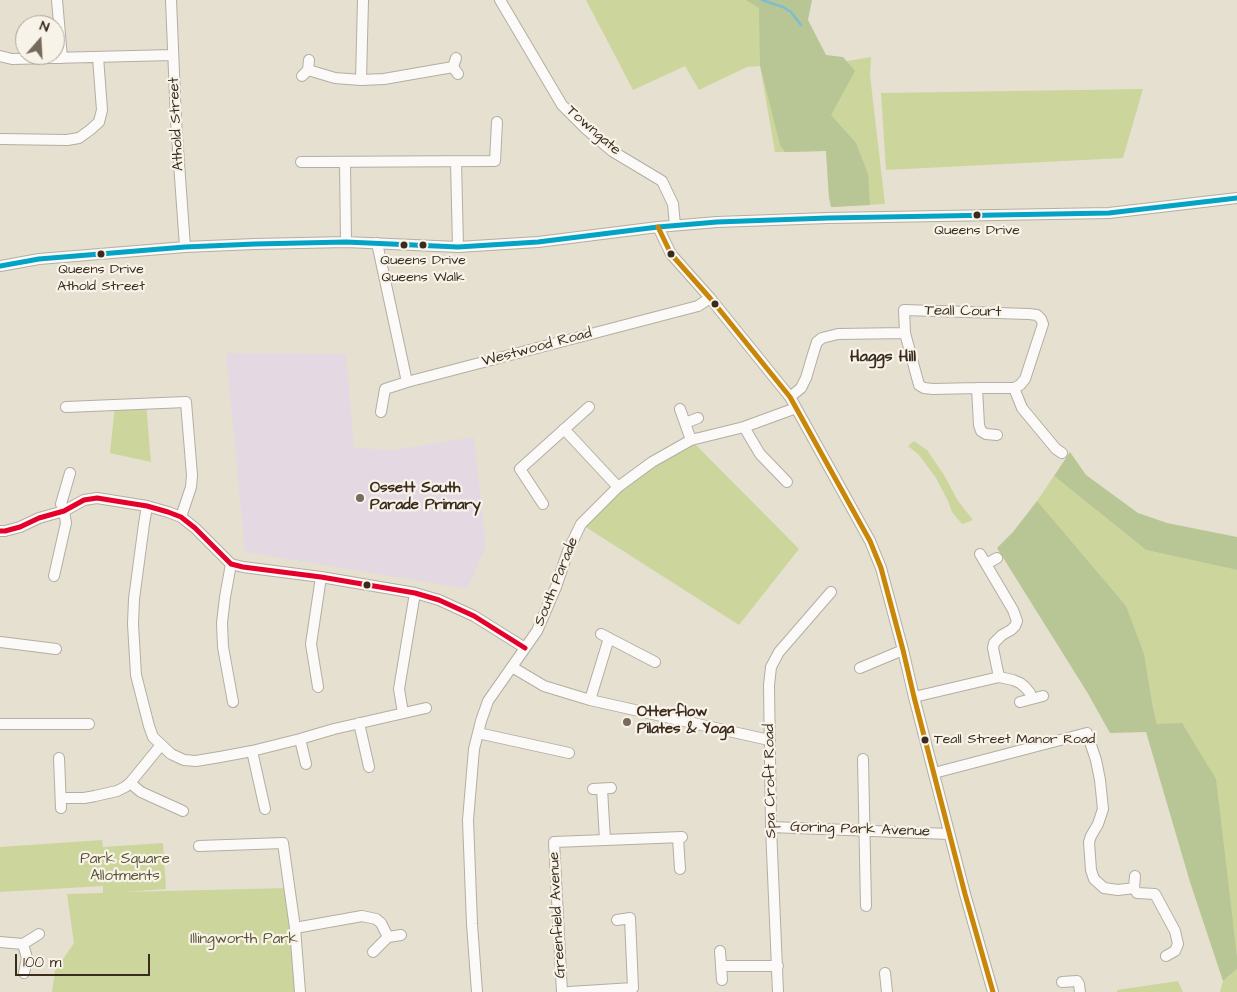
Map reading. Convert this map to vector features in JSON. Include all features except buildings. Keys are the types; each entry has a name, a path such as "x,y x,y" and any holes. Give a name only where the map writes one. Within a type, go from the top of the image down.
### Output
{"street":[{"path":"57,0 58,15"},
{"name":"Athold Street","path":"171,0 176,121 185,247"},
{"path":"361,80 363,0"},
{"name":"Towngate","path":"500,0 562,105 612,151 662,181 673,204 675,226"},
{"path":"65,58 173,55"},
{"path":"0,56 15,59"},
{"path":"0,139 67,140 79,138 90,130 99,122 102,110 98,57"},
{"path":"306,69 335,78 361,80 384,79 455,66"},
{"path":"301,162 495,161 497,122"},
{"path":"456,161 458,247"},
{"path":"345,162 346,242"},
{"path":"0,266 39,259 185,247 346,242 458,247 538,242 658,227 717,222 1109,213 1237,198"},
{"path":"658,227 671,254 710,298 790,397 870,541 880,568 904,650 949,834 993,992"},
{"path":"376,243 407,382"},
{"name":"Westwood Road","path":"382,412 385,389 698,306 710,298"},
{"name":"Teall Court","path":"904,310 1019,313 1037,315 1041,319 1043,324 1025,379 1020,385 1014,388 977,388 933,389 924,388 919,385 904,333 904,310"},
{"path":"790,397 801,388 814,351 822,338 838,334 904,333"},
{"path":"977,388 979,426 981,431 986,434 997,435"},
{"path":"1014,388 1022,408 1062,453"},
{"path":"66,407 186,402 192,476 191,487 182,517"},
{"path":"543,504 520,469 589,407"},
{"name":"South Parade","path":"477,992 468,820 474,749 488,701 537,631 556,587 568,551 581,524 618,487 652,462 691,440 744,427 796,408"},
{"path":"680,409 691,440"},
{"path":"685,423 698,418"},
{"path":"744,427 760,454 787,482"},
{"path":"564,430 618,487"},
{"path":"54,576 66,523 61,504 70,473"},
{"path":"0,530 5,531 20,527 39,518 64,511 84,500 98,498 148,506 182,517 232,564 321,577 439,600 474,616 526,648"},
{"path":"148,506 134,599 136,675 148,726 154,737 172,754 184,760 196,761 252,751 334,729 426,708"},
{"path":"980,554 1013,610 1017,621 1011,630 994,643 993,648 999,677"},
{"path":"986,564 997,558"},
{"path":"232,564 222,623 223,648 233,702"},
{"path":"318,687 311,644 321,577"},
{"name":"Spa Croft Road","path":"778,992 769,740 769,685 771,667 779,652 831,592"},
{"path":"403,713 399,689 415,594"},
{"path":"13,644 15,632"},
{"path":"590,700 605,636 655,662"},
{"path":"0,642 56,649"},
{"path":"864,662 904,650"},
{"path":"512,667 544,686 590,700 769,740"},
{"path":"914,697 999,677 1020,683 1030,693 1032,699"},
{"path":"1020,702 1042,696"},
{"path":"359,723 369,768"},
{"path":"0,724 89,724"},
{"path":"478,733 569,753"},
{"path":"934,773 1033,751 1087,733 1096,760 1103,809 1090,842 1091,870 1094,879 1104,888 1156,894 1175,931 1178,944 1176,950 1166,956"},
{"path":"300,739 306,764"},
{"path":"59,758 61,803 116,791 125,787 161,745"},
{"path":"252,751 265,810"},
{"path":"864,758 866,906"},
{"path":"130,783 142,792 183,811"},
{"path":"602,788 605,840"},
{"name":"Goring Park Avenue","path":"771,827 949,834"},
{"name":"Greenfield Avenue","path":"562,992 554,842 680,838 680,869"},
{"path":"199,846 283,843 295,928 300,992"},
{"path":"1135,876 1136,893"},
{"path":"295,928 370,916 376,918 388,936"},
{"path":"569,992 633,988 630,918 617,920"},
{"path":"0,942 23,944 39,934"},
{"path":"373,952 388,936 401,935"},
{"path":"23,944 27,958 24,973"},
{"path":"720,951 722,980"},
{"path":"721,966 778,966"},
{"path":"885,973 887,992"},
{"path":"1062,982 1079,977 1080,992"}],"shaded area":[{"name":"Ossett South Parade Primary","path":"226,353 346,354 354,448 393,450 474,437 486,546 467,589 245,552"}],"green space":[{"path":"586,0 772,0 766,75 871,57 870,75 885,204 831,207 826,151 775,152 760,66 747,67 699,90 685,66 633,90"},
{"path":"746,0 812,0 808,20 826,55 843,57 855,71 831,115 856,143 868,174 870,205 831,207 826,151 785,152 780,145 760,65 759,8"},
{"path":"1143,89 1123,158 886,170 881,93"},
{"path":"146,403 151,462 110,453 115,405"},
{"path":"691,440 799,549 739,625 581,524 603,502"},
{"path":"914,441 927,450 944,475 958,501 973,520 962,524 952,512 936,478 919,455 908,446"},
{"path":"1070,452 1086,475 1138,513 1167,523 1237,537 1237,570 1146,550 1054,476"},
{"path":"1054,476 1146,550 1237,570 1237,956 1233,923 1157,724 1152,703 1037,501"},
{"path":"1037,501 1126,606 1144,654 1157,724 1182,723 1216,779 1237,956 1237,969 1223,981 1190,882 1146,732 1110,733 1087,692 997,548 1013,532"},
{"name":"Illingworth Park","path":"102,840 103,847 163,843 166,889 124,892 289,888 300,992 52,992 55,971 74,943 67,894 103,893 103,886 0,892 0,847"},
{"path":"1237,969 1237,992 1220,992 1223,981"},
{"path":"1178,981 1183,992 1117,992 1117,990"}],"waterway":[{"path":"762,0 783,7 791,12 801,25"}],"transit line":[{"path":"0,266 39,259 185,247 346,242 458,247 538,242 658,227 717,222 1109,213 1237,198"},
{"path":"658,227 671,254 710,298 790,397 870,541 881,568 965,894 993,992"},
{"path":"0,531 20,527 39,518 64,511 84,500 97,498 147,506 181,517 195,528 231,564 415,593 439,600 474,616 525,648"}],"place":[{"name":"Queens Drive","path":"977,215"},
{"name":"Queens Drive Queens Walk","path":"423,245"},
{"name":"Queens Drive Athold Street","path":"101,254"},
{"name":"Ossett South Parade Primary","path":"360,498"},
{"name":"Otterflow Pilates & Yoga","path":"627,722"},
{"name":"Teall Street Manor Road","path":"925,740"}],"district":[{"name":"Haggs Hill","path":"883,358"}],"park label":[{"name":"Park Square Allotments","path":"125,868"}]}
